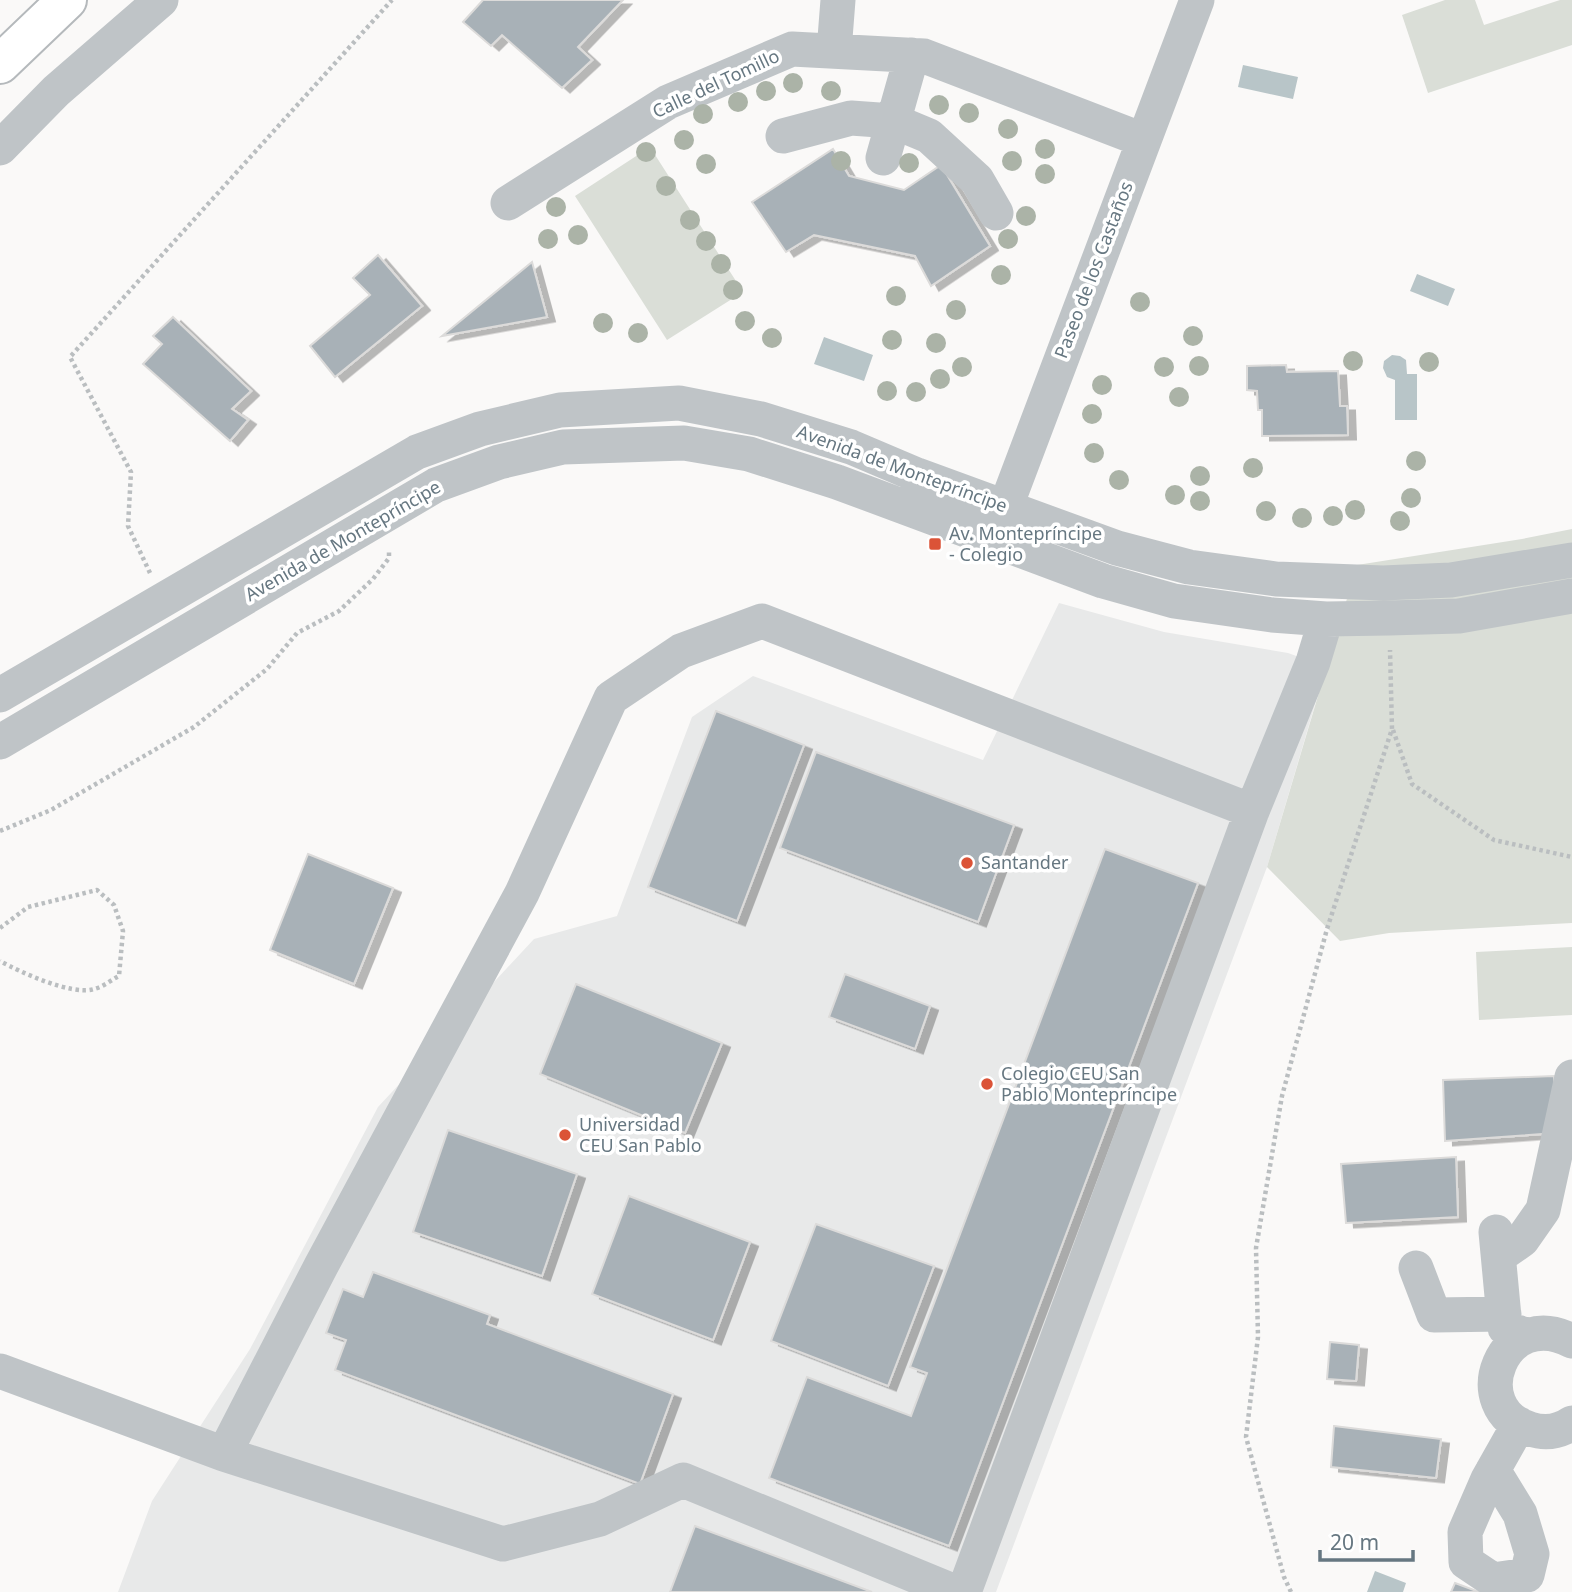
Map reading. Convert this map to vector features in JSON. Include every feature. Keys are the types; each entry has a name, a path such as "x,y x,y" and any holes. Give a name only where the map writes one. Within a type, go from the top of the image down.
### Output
{"highway":[{"path":"0,64 67,0"}],"street":[{"path":"0,148 56,91 161,0"},
{"path":"834,51 838,0"},
{"name":"Paseo de los Castaños","path":"992,541 1197,0"},
{"name":"Calle del Tomillo","path":"508,203 668,102 792,49 924,56 1143,140"},
{"path":"883,158 912,55"},
{"path":"783,136 851,118 893,121 929,136 977,180 996,213"},
{"name":"Avenida de Montepríncipe","path":"0,695 417,452 480,429 560,410 679,403 761,419 851,447 917,475 1117,548 1189,567 1276,579 1383,583 1451,580 1572,560"},
{"name":"Avenida de Montepríncipe","path":"0,742 436,485 499,462 563,447 684,443 749,454 824,478 1103,581 1174,601 1272,615 1325,619 1459,616 1572,596"},
{"path":"964,1592 1252,811 1313,662 1325,619"},
{"path":"224,1454 321,1266 522,893 611,698 681,651 762,621 1252,811"},
{"path":"1572,1077 1543,1210 1522,1240 1497,1242 1515,1325 1507,1351 1501,1357 1495,1373 1500,1405 1510,1418 1519,1424 1539,1432 1555,1431 1572,1423"},
{"path":"1416,1268 1434,1315 1515,1325 1560,1334 1572,1341"},
{"path":"0,1371 224,1454 503,1544 600,1519 684,1480 955,1592"},
{"path":"1493,1470 1519,1424"}],"path":[{"path":"162,602 128,526 131,472 70,357 392,0"},
{"path":"0,831 51,810 194,727 267,669 298,633 339,611 373,579 389,558 388,511"},
{"path":"1389,618 1392,729 1412,784 1494,840 1572,857"},
{"path":"1291,1592 1284,1577 1245,1437 1258,1336 1256,1248 1282,1096 1327,929 1392,729"},
{"path":"0,928 28,907 97,890 114,905 122,931 119,976 93,990 62,986 22,974 0,961"}],"shaded area":[{"path":"1445,0 1475,0 1484,25 1560,0 1572,0 1572,45 1428,93 1402,15"},
{"path":"1243,65 1298,77 1293,99 1238,87"},
{"path":"650,147 743,292 667,340 575,196"},
{"path":"1417,274 1455,289 1448,306 1410,291"},
{"path":"824,337 873,355 864,381 814,364"},
{"path":"1392,355 1406,360 1407,374 1417,374 1417,420 1395,420 1395,380 1387,377 1383,368 1384,361"},
{"path":"1572,529 1572,923 1389,933 1340,941 1267,867 1357,565"},
{"path":"1059,603 1164,632 1288,653 1327,664 1267,867 996,1592 118,1592 152,1501 250,1349 378,1107 534,939 617,916 692,717 753,676 983,760"},
{"path":"1572,947 1572,1015 1479,1020 1476,952"},
{"path":"1375,1571 1406,1583 1403,1592 1367,1592"}],"building":[{"path":"483,0 623,0 578,47 592,60 562,88 502,35 491,46 463,22"},
{"path":"833,149 849,176 904,190 941,165 990,246 931,286 915,256 814,235 786,252 752,202"},
{"path":"378,255 422,306 335,377 310,346 370,295 353,278"},
{"path":"532,262 547,317 442,336"},
{"path":"173,317 251,391 232,409 248,420 230,441 143,364 162,344 153,336"},
{"path":"1286,365 1287,372 1338,371 1340,406 1347,406 1348,435 1262,436 1262,410 1258,410 1257,391 1247,390 1247,366"},
{"path":"716,711 804,745 737,921 648,887"},
{"path":"816,752 1014,825 978,922 780,848"},
{"path":"1105,849 1198,883 949,1546 769,1478 807,1377 911,1416 927,1373 910,1367"},
{"path":"308,854 393,888 354,984 270,950"},
{"path":"845,974 930,1006 915,1049 829,1017"},
{"path":"576,984 722,1043 685,1133 540,1074"},
{"path":"1554,1076 1556,1133 1445,1141 1443,1080"},
{"path":"448,1130 577,1174 542,1276 413,1232"},
{"path":"1456,1157 1458,1217 1346,1223 1341,1164"},
{"path":"629,1196 750,1242 713,1340 592,1294"},
{"path":"816,1224 934,1266 888,1386 771,1341"},
{"path":"373,1272 490,1315 487,1324 673,1394 640,1484 335,1370 346,1340 326,1333 343,1289 363,1297"},
{"path":"1330,1342 1359,1345 1356,1381 1327,1379"},
{"path":"1334,1426 1441,1439 1436,1478 1331,1467"},
{"path":"695,1526 872,1592 670,1592"},
{"path":"1455,1583 1479,1592 1451,1592"}],"place":[{"name":"Av. Montepríncipe - Colegio","path":"935,544"},
{"name":"Santander","path":"967,863"},
{"name":"Colegio CEU San Pablo Montepríncipe","path":"987,1084"},
{"name":"Universidad CEU San Pablo","path":"565,1135"}]}
